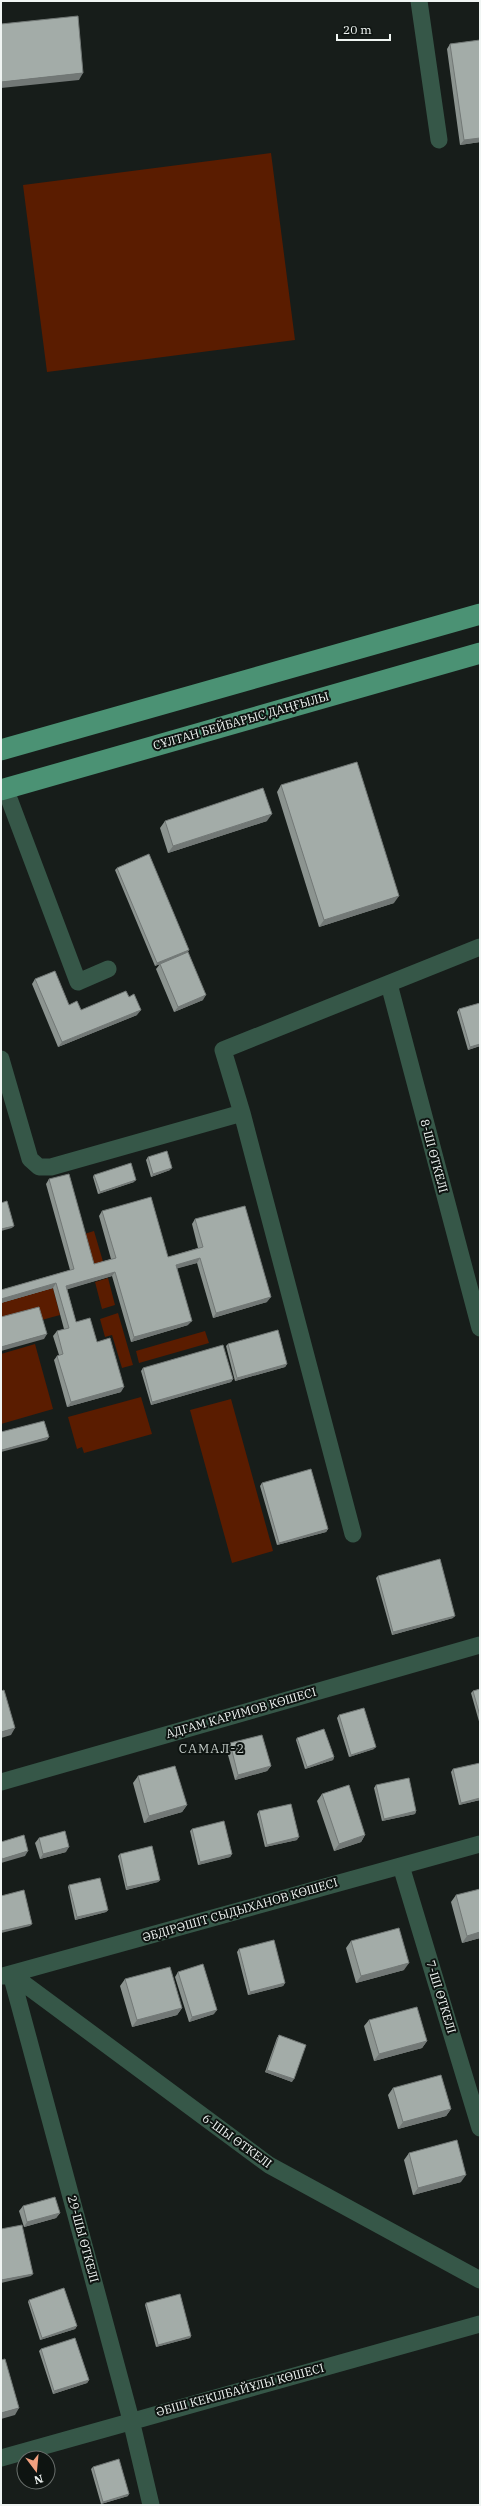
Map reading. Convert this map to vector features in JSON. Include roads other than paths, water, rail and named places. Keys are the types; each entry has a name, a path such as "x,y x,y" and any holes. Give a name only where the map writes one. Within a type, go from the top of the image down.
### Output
{"main road":[{"path":"1,750 480,614"},
{"name":"СҰЛТАН БЕЙБАРЫС ДАҢҒЫЛЫ","path":"3,789 480,653"}],"street":[{"path":"419,1 439,140"},
{"path":"3,789 78,982 108,969"},
{"path":"353,1534 242,1113 223,1050 480,947"},
{"name":"8-ШІ ӨТКЕЛІ","path":"389,984 480,1328"},
{"path":"1,1059 30,1159 39,1167 52,1167 242,1113"},
{"name":"АДГАМ КАРИМОВ КӨШЕСІ","path":"1,1782 480,1645"},
{"name":"ӘБДІРӘШІТ СЫДЫХАНОВ КӨШЕСІ","path":"6,1975 480,1844"},
{"name":"7-ШІ ӨТКЕЛІ","path":"401,1866 480,2128"},
{"name":"6-ШЫ ӨТКЕЛІ","path":"6,1975 269,2165 480,2280"},
{"name":"29-ШЫ ӨТКЕЛІ","path":"6,1975 132,2420 151,2505"},
{"name":"ӘБІШ КЕКІЛБАЙҰЛЫ КӨШЕСІ","path":"1,2458 132,2420 480,2324"}],"district":[{"name":"САМАЛ-2","path":"212,1748"}]}
